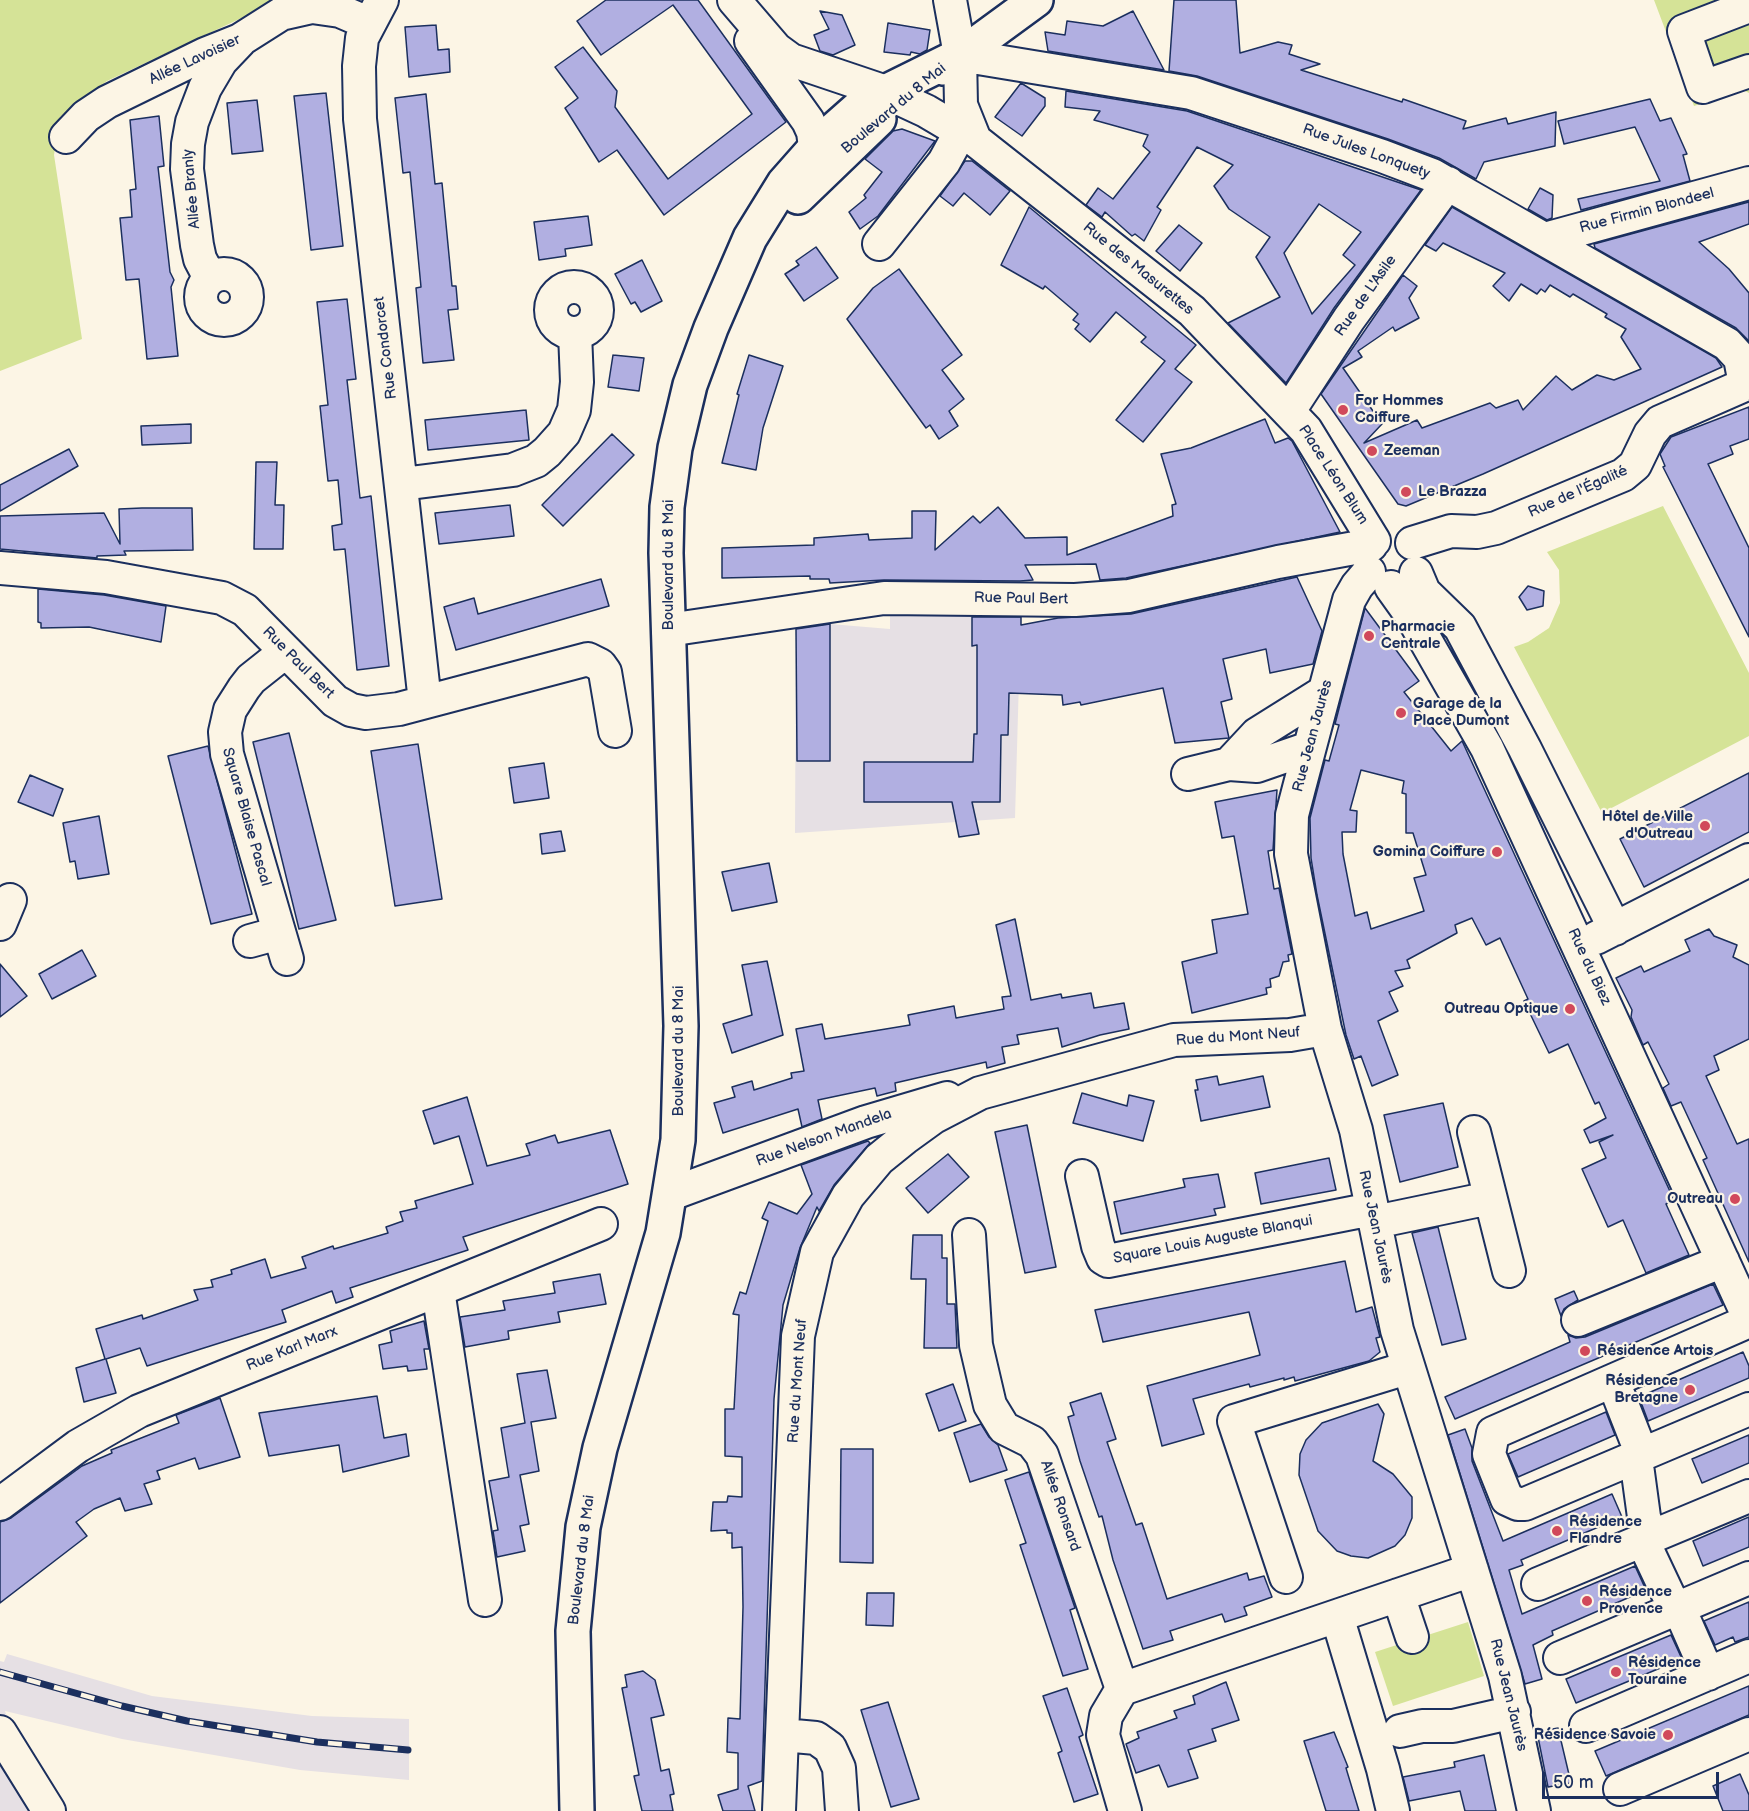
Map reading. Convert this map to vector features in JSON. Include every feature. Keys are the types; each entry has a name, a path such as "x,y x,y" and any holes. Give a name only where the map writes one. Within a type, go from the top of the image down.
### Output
{"main road":[{"name":"Boulevard du 8 Mai","path":"577,1811 573,1630 583,1527 600,1448 651,1278 671,1194 678,1140 681,1072 668,630 667,507 675,447 693,375 746,247 771,202 815,147 875,94 960,55 1036,0"},
{"name":"Boulevard du 8 Mai","path":"729,287 753,249 793,202 857,138 875,94"}],"street":[{"name":"Rue des Masurettes","path":"718,0 753,43 808,122 813,132 815,147"},
{"name":"Rue des Masurettes","path":"734,0 783,55 801,65 967,131 1192,311 1289,411"},
{"path":"879,244 967,131 960,97 960,55 950,0"},
{"path":"1746,0 1749,7 1713,9 1684,31 1703,87 1749,71"},
{"name":"Allée Lavoisier","path":"66,137 86,116 107,102 205,54 240,40 281,15 312,7 375,12"},
{"name":"Rue Condorcet","path":"375,12 362,38 359,66 360,119 425,702"},
{"name":"Allée Branly","path":"210,278 200,259 197,245 187,169 188,144 192,122 205,88 221,61 240,40"},
{"name":"Rue des Masurettes","path":"753,43 781,68 798,77 875,94"},
{"name":"Rue Jules Lonquety","path":"960,55 1191,93 1382,156 1448,183 1727,344 1740,358 1747,383"},
{"name":"Rue de L'Asile","path":"1289,411 1349,319 1448,183"},
{"name":"Rue Firmin Blondeel","path":"1545,239 1749,183"},
{"path":"402,484 504,472 523,467 547,452 564,433 574,410 577,382 575,333"},
{"name":"Rue de l'Égalité","path":"1412,543 1450,531 1477,532 1496,528 1623,475 1635,465 1650,434 1660,422 1747,383"},
{"name":"Place Léon Blum","path":"1289,411 1312,438 1416,623"},
{"name":"Place Léon Blum","path":"1384,564 1419,558 1412,543"},
{"name":"Rue Paul Bert","path":"668,630 871,599 1074,600 1129,596 1287,560 1384,564"},
{"path":"1384,564 1424,592 1460,627 1525,749 1615,929"},
{"name":"Rue Jean Jaurès","path":"1384,564 1351,596 1292,815 1291,854 1325,1029 1356,1130 1407,1368 1472,1570 1514,1712 1534,1811"},
{"name":"Rue Paul Bert","path":"0,568 106,577 222,598 244,610 335,701 351,710 376,712 425,702 588,658 600,665 605,672 615,730"},
{"name":"Rue du Biez","path":"1416,623 1487,748 1749,1320"},
{"name":"Square Blaise Pascal","path":"272,944 227,754 225,732 230,710 244,688 251,679 285,652"},
{"path":"1228,764 1257,734 1324,692"},
{"path":"1188,774 1228,764 1257,766 1309,748"},
{"path":"1578,945 1615,929 1749,860"},
{"name":"Rue du Mont Neuf","path":"779,1811 797,1354 813,1265 825,1233 838,1209 879,1159 926,1122 980,1094 1174,1040 1290,1035 1325,1029"},
{"name":"Rue Nelson Mandela","path":"671,1194 895,1112 943,1099 980,1094"},
{"path":"1474,1132 1509,1270"},
{"name":"Square Louis Auguste Blanqui","path":"1082,1176 1098,1246 1103,1258 1108,1261 1373,1216"},
{"path":"1373,1216 1490,1198"},
{"name":"Rue Karl Marx","path":"0,1504 78,1446 139,1411 601,1224"},
{"name":"Allée Ronsard","path":"969,1235 975,1345 990,1405 998,1422 1004,1428 1032,1442 1042,1455 1122,1689"},
{"path":"1578,1320 1723,1262"},
{"path":"438,1290 485,1600"},
{"path":"1749,1320 1493,1433 1489,1454 1504,1493 1512,1502 1525,1504 1749,1410"},
{"path":"1286,1577 1234,1421 1407,1368"},
{"path":"1613,1381 1639,1457 1646,1537 1707,1674"},
{"path":"1539,1584 1646,1537 1749,1496"},
{"path":"1125,1811 1103,1735 1107,1716 1122,1689 1472,1570"},
{"path":"1560,1658 1749,1578"},
{"path":"1398,1595 1412,1637"},
{"path":"1337,1616 1393,1811"},
{"path":"1586,1726 1749,1656"},
{"path":"1400,1731 1422,1726 1453,1726 1514,1712"},
{"path":"0,1732 49,1811"},
{"path":"1620,1789 1749,1734"},
{"path":"783,1735 816,1738 830,1748 839,1768 842,1811"}],"shaded area":[{"path":"1021,610 1015,818 795,833 796,625 830,624 890,629 890,612"},
{"path":"7,1654 152,1696 312,1716 409,1719 409,1780 300,1770 122,1739 5,1711 39,1811 0,1811 0,1661 4,1662"}],"green space":[{"path":"0,0 280,0 107,81 60,117 54,155 82,339 0,371"},
{"path":"1654,0 1749,0 1749,93 1743,90 1694,106"},
{"path":"1663,506 1749,673 1749,736 1602,813 1514,647 1528,642 1549,628 1560,603 1559,570 1547,552"},
{"path":"1468,1622 1484,1676 1393,1706 1375,1652"}],"building":[{"path":"606,0 698,0 786,122 664,215 617,150 599,162 565,108 578,98 555,67 583,47 617,91 615,107 668,179 752,114 673,5 601,55 577,21"},
{"path":"1174,0 1236,0 1240,53 1278,42 1292,45 1289,54 1320,64 1301,70 1402,102 1403,99 1466,121 1463,129 1506,118 1508,124 1556,112 1555,146 1484,162 1476,179 1439,158 1388,139 1197,76 1169,71"},
{"path":"820,11 842,15 855,45 833,55 820,51 814,35 829,29"},
{"path":"1133,11 1164,70 1048,51 1045,32 1065,35 1067,21 1103,26"},
{"path":"888,23 930,30 927,50 920,54 911,52 910,55 884,52"},
{"path":"436,25 438,50 449,49 450,72 409,77 405,27"},
{"path":"1021,83 1045,98 1045,106 1022,136 995,117"},
{"path":"1066,91 1187,111 1421,190 1334,308 1286,383 1228,323 1280,297 1256,257 1270,237 1229,209 1214,186 1233,165 1197,147 1157,207 1161,210 1144,241 1135,234 1132,236 1105,212 1102,217 1086,205 1098,188 1113,199 1150,152 1143,146 1148,135 1094,120 1100,111 1065,107","holes":["1319,204 1361,232 1343,255 1355,265 1312,314 1284,253"]},
{"path":"326,93 343,246 311,250 294,96"},
{"path":"426,94 435,184 442,183 452,286 456,286 458,309 448,310 454,360 423,363 416,288 421,287 410,172 403,173 395,98"},
{"path":"1650,99 1660,121 1671,118 1687,154 1683,155 1690,181 1581,210 1578,199 1660,181 1635,127 1564,144 1558,121"},
{"path":"257,100 263,151 232,154 227,103"},
{"path":"159,116 164,166 158,167 170,272 174,280 171,287 178,356 147,359 139,279 126,280 120,218 132,217 130,190 136,189 130,120"},
{"path":"902,129 935,141 878,216 860,229 849,212 866,198 864,195 882,172 865,159 893,131"},
{"path":"965,161 972,161 1010,191 990,215 964,193 953,206 940,196"},
{"path":"1540,188 1553,195 1552,218 1547,220 1528,209"},
{"path":"1749,202 1749,224 1699,242 1729,269 1749,293 1749,341 1736,328 1595,248 1594,244"},
{"path":"1029,207 1196,345 1175,369 1192,382 1143,442 1116,420 1165,361 1141,342 1146,337 1116,312 1090,342 1075,329 1079,324 1073,320 1078,314 1045,286 1043,289 1001,265"},
{"path":"1452,207 1716,358 1722,367 1483,474 1406,506 1398,504 1321,394 1403,275 1417,286 1409,298 1419,318 1395,331 1393,327 1358,351 1362,357 1343,368 1382,424 1364,443 1417,420 1422,428 1490,403 1496,408 1518,400 1523,410 1556,376 1572,390 1597,375 1614,380 1641,369 1621,337 1626,329 1605,317 1607,314 1573,294 1570,297 1550,285 1545,292 1541,289 1537,294 1521,284 1509,301 1493,286 1505,273 1443,243 1436,251 1425,245"},
{"path":"588,216 592,245 565,249 566,256 539,260 534,222"},
{"path":"1179,225 1202,243 1180,271 1156,251"},
{"path":"816,247 838,278 804,301 785,274 799,265 796,261"},
{"path":"642,260 662,301 641,312 635,302 631,304 615,274"},
{"path":"899,269 962,355 942,370 964,399 949,411 958,426 939,439 930,425 926,428 847,319 873,288"},
{"path":"347,299 356,379 347,380 360,498 371,496 389,666 357,670 345,549 334,550 332,526 342,524 338,480 328,481 320,406 328,405 317,302"},
{"path":"613,355 644,358 639,391 608,387"},
{"path":"749,355 783,366 763,428 756,470 722,463 739,395 737,394"},
{"path":"1749,407 1749,439 1730,446 1733,454 1708,464 1749,548 1749,637 1663,467 1665,466 1660,454 1671,437"},
{"path":"526,410 529,440 428,450 425,420"},
{"path":"1265,419 1275,443 1288,438 1292,441 1340,532 1126,578 1100,580 1096,564 1025,565 1033,580 1020,581 884,580 830,583 829,579 810,579 810,576 722,578 722,548 814,545 814,538 868,534 869,540 912,538 912,511 936,511 935,550 973,516 980,523 998,507 1025,538 1067,537 1067,555 1173,516 1172,505 1176,504 1161,454 1191,448"},
{"path":"191,424 191,443 142,445 141,426"},
{"path":"612,434 634,455 563,526 542,505"},
{"path":"69,449 78,466 0,511 0,485"},
{"path":"256,462 277,462 275,505 284,505 283,549 254,549"},
{"path":"510,505 514,536 439,544 435,513"},
{"path":"192,508 193,550 124,551 126,555 97,556 97,558 0,549 0,516 104,513 120,544 119,509"},
{"path":"1297,577 1322,631 1313,664 1270,673 1266,649 1223,659 1232,699 1221,702 1229,738 1175,743 1163,688 1081,705 1080,702 1063,705 1062,695 1009,693 1008,735 1001,735 1000,802 972,802 979,834 959,837 952,802 864,802 864,762 973,762 974,734 977,734 977,645 972,646 972,617 1021,617 1021,625 1058,618 1131,614"},
{"path":"601,579 609,606 456,650 444,607 474,598 478,614"},
{"path":"1528,586 1544,591 1543,606 1527,610 1519,597"},
{"path":"38,589 104,595 166,606 161,642 89,627 41,628 41,623 38,622"},
{"path":"1365,608 1419,681 1404,692 1451,751 1462,741 1674,1200 1666,1204 1689,1255 1646,1273 1623,1220 1608,1227 1582,1169 1606,1158 1599,1142 1613,1135 1590,1143 1584,1130 1606,1118 1599,1102 1595,1104 1568,1044 1549,1053 1524,1001 1528,999 1500,938 1486,945 1472,918 1455,925 1457,933 1407,960 1410,968 1395,971 1403,986 1389,992 1398,1011 1378,1021 1398,1075 1372,1086 1361,1056 1354,1059 1346,1035 1311,858 1310,818 1325,760 1329,761 1339,725 1335,724","holes":["1361,770 1404,781 1402,793 1406,794 1406,833 1413,833 1426,875 1414,878 1424,911 1371,929 1367,912 1355,916 1343,854 1342,832 1356,832 1357,811 1350,810"]},
{"path":"830,624 830,761 797,761 796,629"},
{"path":"289,733 336,920 299,929 253,742"},
{"path":"418,744 442,899 395,906 371,751"},
{"path":"208,746 252,914 211,924 168,756"},
{"path":"544,763 549,798 514,803 509,768"},
{"name":"Hôtel de Ville d'Outreau","path":"1749,773 1749,832 1644,887 1620,839"},
{"path":"30,775 63,789 53,816 18,802"},
{"path":"1277,790 1273,850 1268,851 1274,889 1279,888 1292,954 1288,955 1289,961 1283,962 1279,976 1270,979 1271,987 1266,988 1267,994 1192,1013 1182,962 1217,953 1212,920 1248,914 1234,836 1222,838 1215,802"},
{"path":"99,816 109,874 78,879 75,861 70,862 63,823"},
{"path":"561,831 565,851 542,854 540,834"},
{"path":"769,863 777,902 732,911 722,872"},
{"path":"1015,919 1031,1000 1061,994 1062,998 1091,993 1094,1008 1124,1003 1129,1029 1062,1047 1058,1028 1017,1035 1019,1044 1002,1047 1005,1063 987,1068 986,1062 895,1083 896,1091 877,1096 875,1088 818,1100 822,1119 802,1127 798,1109 723,1133 714,1103 735,1097 732,1087 752,1081 754,1090 792,1078 791,1073 804,1071 796,1029 822,1024 825,1039 910,1025 908,1015 954,1006 956,1018 1004,1009 1002,997 1011,996 996,925"},
{"path":"1709,929 1714,936 1737,945 1733,957 1749,965 1749,1039 1714,1056 1719,1070 1706,1076 1737,1144 1749,1139 1749,1262 1703,1160 1707,1158 1681,1102 1671,1106 1663,1088 1669,1084 1648,1042 1643,1045 1631,1017 1632,1010 1616,978 1641,966 1644,972 1690,951 1685,940"},
{"path":"82,950 96,976 52,999 39,974"},
{"path":"767,961 783,1035 732,1053 723,1024 752,1015 742,965"},
{"path":"0,964 27,996 0,1017"},
{"path":"1217,1076 1219,1085 1263,1076 1270,1107 1201,1121 1195,1090 1198,1090 1196,1080"},
{"path":"1082,1093 1127,1106 1129,1095 1154,1101 1143,1141 1073,1123"},
{"path":"467,1097 487,1166 530,1155 526,1144 555,1135 558,1143 610,1130 628,1184 463,1237 468,1250 350,1288 353,1297 336,1303 332,1291 282,1310 286,1322 147,1366 140,1348 106,1359 116,1393 84,1402 76,1368 105,1359 96,1329 142,1315 143,1319 198,1300 194,1290 213,1287 211,1280 232,1274 231,1270 265,1259 271,1278 306,1268 302,1257 333,1246 334,1249 388,1233 386,1227 403,1221 400,1212 417,1208 415,1201 473,1184 459,1136 434,1144 423,1111"},
{"path":"1443,1103 1458,1167 1400,1182 1384,1115"},
{"path":"1027,1125 1056,1267 1025,1273 995,1132"},
{"path":"868,1141 870,1143 834,1185 819,1211 817,1207 800,1248 783,1305 774,1399 762,1781 748,1786 755,1811 723,1811 718,1795 738,1789 738,1753 727,1752 728,1718 740,1719 742,1547 732,1548 732,1533 727,1533 727,1530 711,1531 713,1502 727,1502 728,1496 742,1497 742,1457 725,1456 725,1409 734,1409 739,1315 733,1314 740,1292 746,1294 768,1221 762,1218 769,1202 797,1214 812,1194 801,1165"},
{"path":"948,1154 969,1177 928,1213 906,1188"},
{"path":"1329,1158 1336,1190 1261,1204 1255,1173"},
{"path":"1218,1174 1225,1207 1214,1209 1216,1215 1121,1234 1114,1202 1185,1187 1183,1179"},
{"path":"1438,1227 1466,1339 1442,1345 1412,1233"},
{"path":"913,1235 942,1235 942,1258 947,1258 947,1304 955,1304 957,1348 924,1348 926,1279 911,1279"},
{"path":"1345,1261 1356,1312 1372,1307 1380,1337 1376,1338 1380,1352 1369,1361 1295,1381 1294,1377 1250,1387 1249,1384 1193,1399 1204,1434 1162,1446 1147,1386 1260,1355 1249,1312 1103,1342 1095,1310"},
{"path":"600,1274 606,1304 558,1312 560,1322 508,1331 509,1339 465,1347 460,1317 505,1310 503,1301 555,1293 553,1282"},
{"name":"Résidence Artois","path":"1713,1284 1723,1305 1455,1419 1445,1397 1570,1342 1568,1335 1576,1338 1585,1337"},
{"path":"1574,1291 1578,1300 1564,1309 1561,1316 1555,1299"},
{"path":"424,1321 429,1349 424,1349 427,1369 408,1371 407,1366 383,1369 379,1345 392,1342 390,1331"},
{"name":"Résidence Bretagne","path":"1743,1352 1749,1366 1749,1378 1648,1421 1639,1397"},
{"path":"547,1370 556,1418 531,1422 539,1471 520,1475 529,1524 520,1526 525,1551 497,1557 493,1531 498,1530 489,1481 509,1477 501,1428 525,1423 517,1374"},
{"path":"953,1384 966,1421 939,1431 926,1394"},
{"path":"1101,1393 1116,1439 1107,1442 1136,1525 1142,1523 1167,1599 1247,1573 1249,1580 1264,1576 1272,1597 1244,1607 1247,1615 1225,1622 1222,1614 1170,1631 1173,1640 1143,1649 1113,1560 1102,1516 1099,1517 1080,1461 1068,1417 1074,1415 1070,1403"},
{"path":"377,1396 384,1438 406,1434 409,1456 343,1472 339,1445 269,1456 259,1413"},
{"path":"220,1398 240,1457 199,1469 195,1458 157,1471 160,1479 144,1484 152,1504 125,1511 120,1498 94,1509 76,1522 87,1536 0,1603 0,1522 11,1518 82,1466 112,1453 111,1450 179,1423 176,1415"},
{"path":"1378,1404 1384,1414 1373,1461 1393,1474 1412,1497 1412,1518 1405,1535 1395,1546 1368,1558 1351,1556 1337,1551 1318,1531 1299,1475 1300,1454 1306,1440 1322,1423"},
{"name":"Résidence Bretagne","path":"1606,1412 1615,1435 1518,1477 1508,1454"},
{"path":"981,1424 989,1437 998,1445 1007,1470 970,1482 954,1433"},
{"path":"1465,1429 1472,1448 1472,1461 1503,1541 1612,1494 1622,1517 1521,1560 1523,1565 1509,1570 1522,1614 1635,1566 1646,1590 1552,1631 1553,1635 1533,1645 1542,1679 1525,1684 1448,1435"},
{"path":"1749,1435 1749,1463 1702,1483 1692,1459"},
{"path":"841,1449 873,1449 873,1563 840,1562"},
{"path":"1029,1472 1075,1608 1070,1610 1088,1669 1063,1676 1020,1545 1026,1543 1005,1480"},
{"name":"Résidence Provence","path":"1749,1517 1749,1547 1703,1566 1693,1541"},
{"path":"867,1593 894,1593 893,1626 866,1625"},
{"name":"Résidence Touraine","path":"1749,1602 1749,1637 1735,1642 1733,1637 1715,1645 1704,1621"},
{"name":"Résidence Touraine","path":"1671,1635 1682,1659 1576,1703 1566,1679"},
{"path":"643,1671 655,1680 664,1715 651,1718 661,1771 669,1769 674,1794 670,1795 673,1811 642,1811 634,1776 639,1775 622,1688 627,1687 625,1675"},
{"path":"1226,1682 1239,1720 1212,1729 1216,1741 1188,1750 1198,1778 1168,1787 1159,1765 1136,1773 1126,1744 1139,1738 1137,1732 1177,1718 1174,1711 1195,1704 1193,1696"},
{"name":"Résidence Savoie","path":"1749,1686 1749,1715 1606,1776 1595,1751"},
{"path":"1067,1688 1083,1735 1079,1737 1098,1794 1074,1802 1058,1753 1062,1751 1043,1696"},
{"path":"888,1702 919,1799 891,1807 861,1710"},
{"path":"1558,1728 1571,1783 1548,1787 1537,1732"},
{"path":"1334,1732 1348,1767 1346,1768 1359,1811 1326,1811 1304,1741"},
{"path":"1484,1755 1496,1811 1465,1811 1460,1791 1409,1801 1403,1777 1455,1767 1454,1762"},
{"path":"1740,1774 1749,1795 1749,1811 1723,1811 1713,1786"}],"railway":[{"path":"0,1672 122,1706 187,1721 317,1742 408,1750"}],"place":[{"name":"For Hommes Coiffure","path":"1343,410"},
{"name":"Zeeman","path":"1372,451"},
{"name":"Le Brazza","path":"1406,492"},
{"name":"Pharmacie Centrale","path":"1369,636"},
{"name":"Garage de la Place Dumont","path":"1401,713"},
{"name":"Hôtel de Ville d'Outreau","path":"1705,826"},
{"name":"Gomina Coiffure","path":"1497,852"},
{"name":"Outreau Optique","path":"1570,1009"},
{"name":"Outreau","path":"1735,1199"},
{"name":"Résidence Artois","path":"1585,1351"},
{"name":"Résidence Bretagne","path":"1690,1390"},
{"name":"Résidence Flandre","path":"1557,1531"},
{"name":"Résidence Provence","path":"1587,1601"},
{"name":"Résidence Touraine","path":"1616,1672"},
{"name":"Résidence Savoie","path":"1668,1735"}]}
